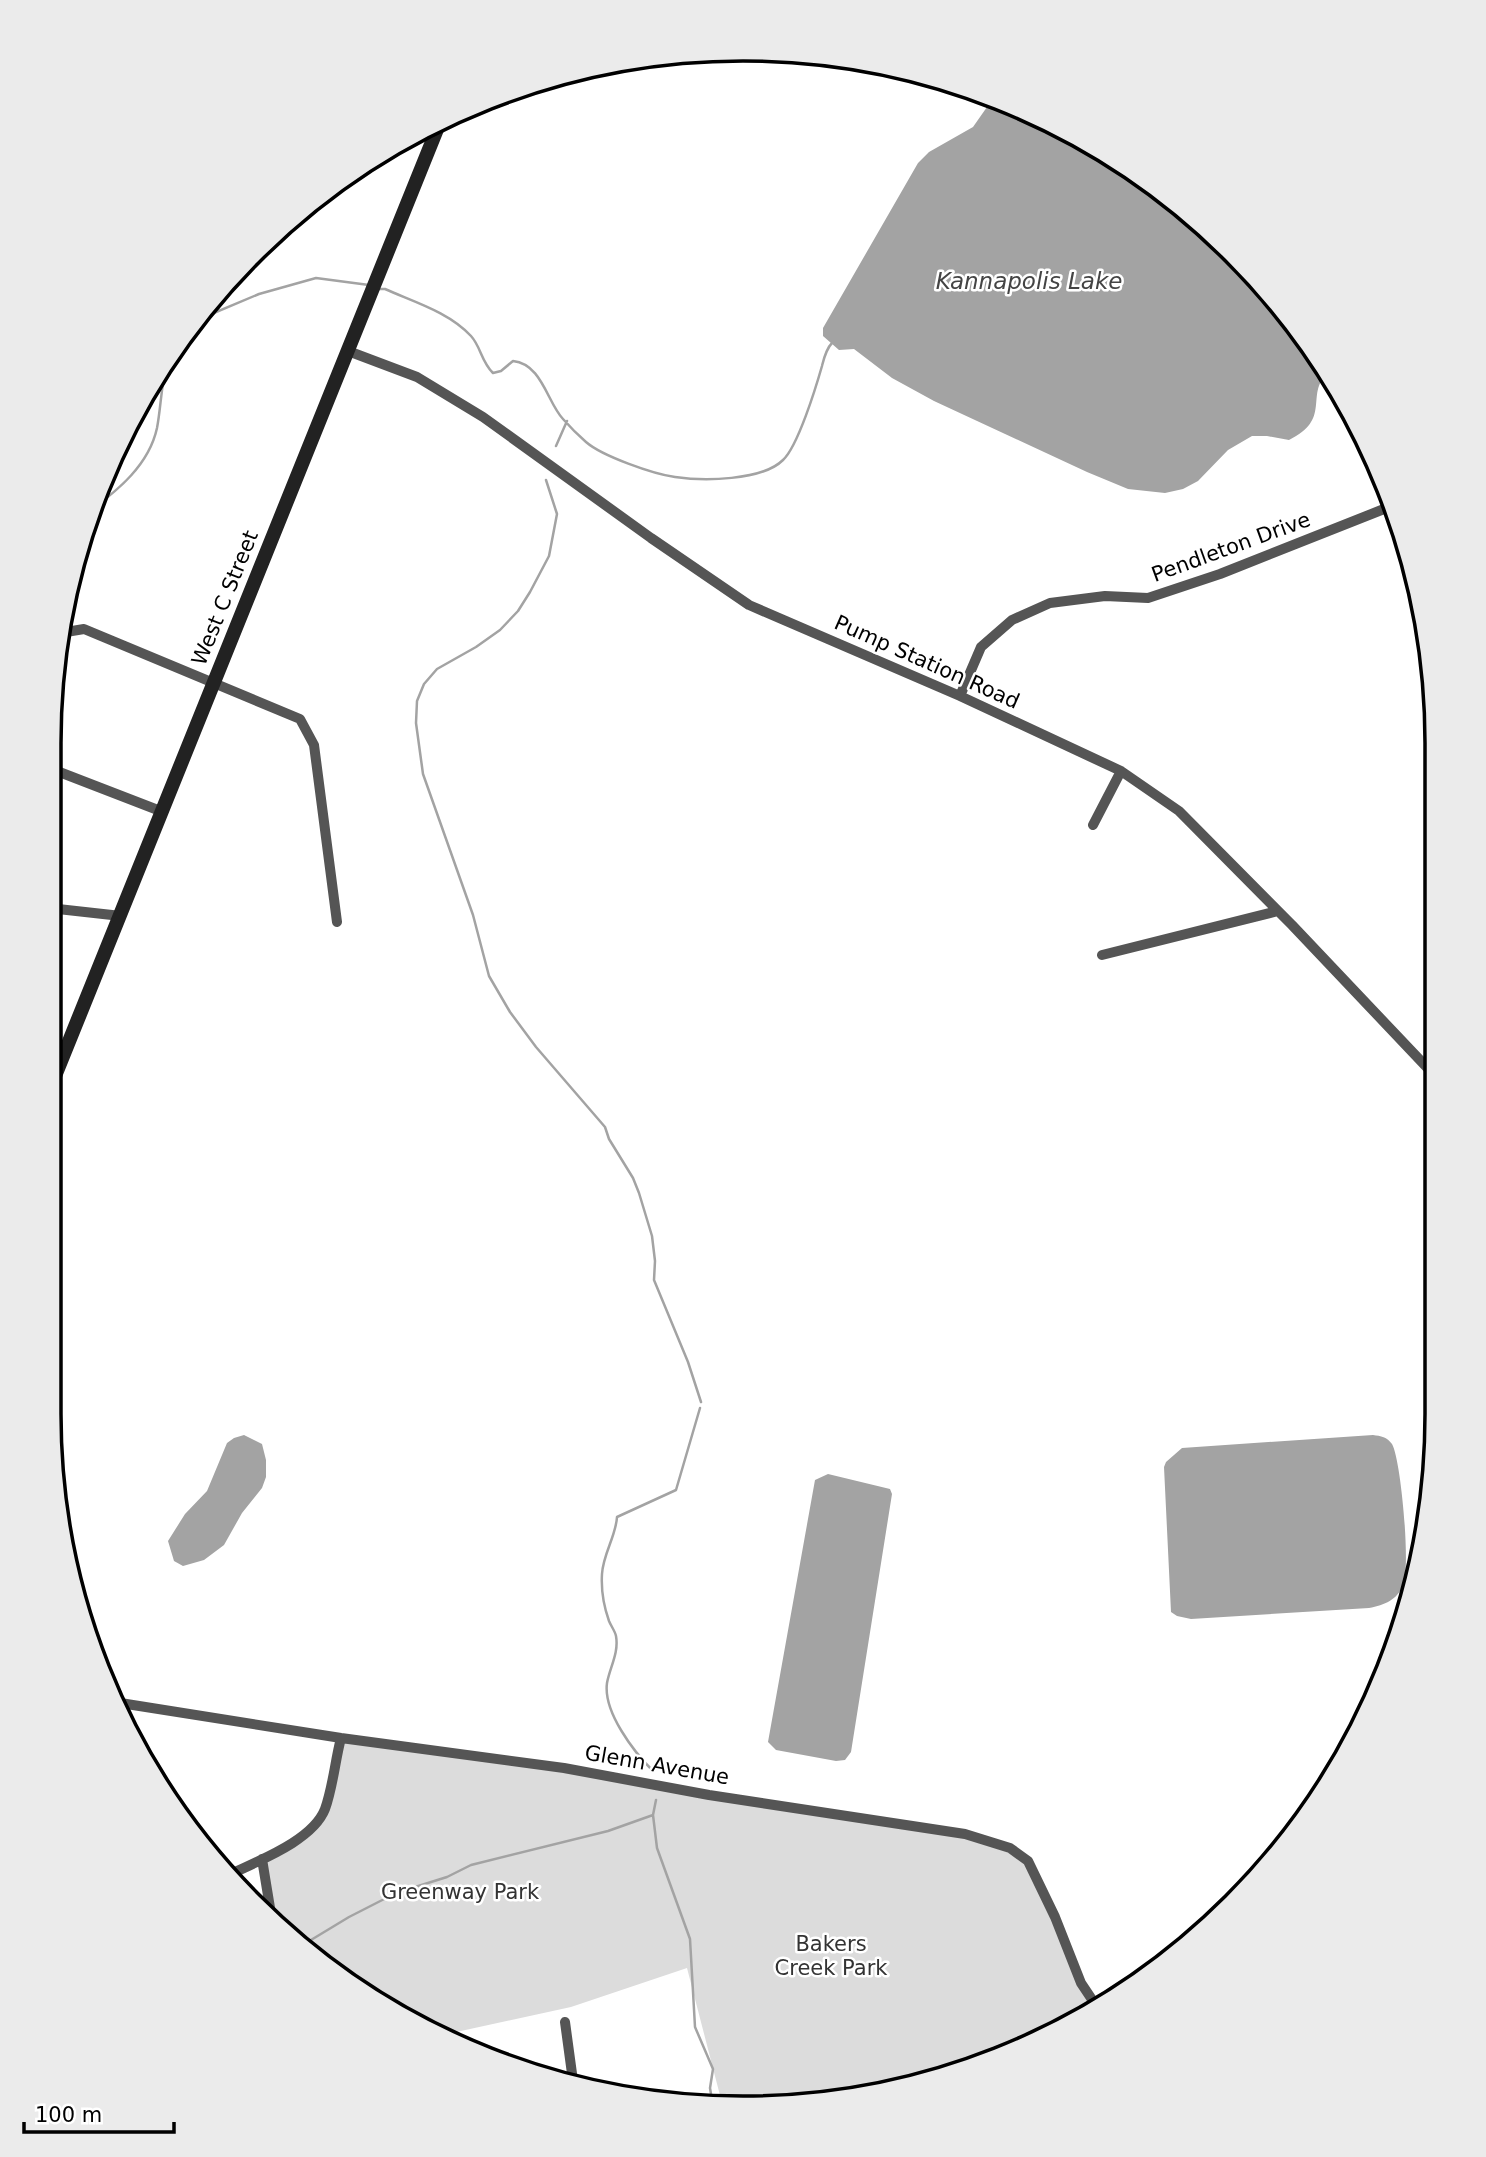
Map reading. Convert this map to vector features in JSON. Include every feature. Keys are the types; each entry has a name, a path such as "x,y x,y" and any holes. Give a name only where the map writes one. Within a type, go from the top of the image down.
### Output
{"main road":[{"name":"West C Street","path":"61,1062 435,135"}],"street":[{"name":"Pump Station Road","path":"348,351 417,377 483,417 749,605 960,696 1121,771 1179,811 1424,1064"},
{"name":"Pendleton Drive","path":"960,696 981,647 1012,620 1050,603 1105,596 1148,598 1220,574 1383,510"},
{"path":"71,631 84,629 300,719 314,745 337,922"},
{"path":"1093,825 1121,771"},
{"path":"61,773 163,812"},
{"path":"61,909 121,916"},
{"path":"1102,955 1278,911"},
{"name":"Glenn Avenue","path":"126,1704 341,1738 564,1768 709,1795 965,1834 1010,1848 1028,1861 1055,1917 1081,1983 1092,1999"},
{"path":"237,1871 294,1842 311,1829 324,1811 341,1738"},
{"path":"262,1858 269,1904"},
{"path":"565,2022 572,2074"}],"green space":[{"path":"341,1738 965,1834 1028,1861 1093,1999 1045,2025 962,2060 876,2083 788,2094 720,2095 687,1968 571,2007 456,2032 364,1981 293,1927 266,1901 262,1859 299,1838 324,1811"}],"water":[{"name":"Kannapolis Lake","path":"987,107 1045,132 1122,176 1193,230 1256,293 1321,382 1310,424 1289,440 1252,436 1228,450 1198,481 1183,489 1165,493 1128,489 934,401 892,378 854,349 839,350 823,336 823,328 918,163 929,152 973,127"},
{"path":"244,1435 262,1444 266,1477 262,1488 242,1513 224,1545 204,1560 183,1566 174,1561 168,1541 185,1514 207,1491 227,1443"},
{"path":"1373,1435 1384,1437 1392,1444 1402,1491 1405,1575 1403,1585 1394,1598 1369,1608 1191,1619 1171,1612 1164,1467 1166,1462 1182,1448"},
{"path":"828,1474 890,1489 892,1494 851,1752 845,1760 836,1761 776,1750 768,1742 815,1480"}],"waterway":[{"path":"214,313 259,294 316,278 369,285"},
{"path":"379,289 419,303 452,320 471,336 493,373 501,371 513,361 531,369 557,412 580,437 594,447 628,464 675,477 716,479 747,476 773,467 783,460 795,442 832,343"},
{"path":"107,497 131,476 147,454 157,428 162,387"},
{"path":"556,446 567,421"},
{"path":"546,480 557,514 549,556 530,592 518,611 500,630 437,669 424,684 417,701 416,723 423,774 473,915 489,976 510,1012 536,1047 605,1127 609,1139 633,1178 652,1236 654,1280 688,1362 701,1402"},
{"path":"653,1771 621,1731 610,1706 607,1683 617,1642 604,1604 602,1574 617,1517 676,1490 700,1408"},
{"path":"656,1800 653,1815 657,1848 690,1939 695,2027 713,2069 711,2095"},
{"path":"310,1941 396,1893 447,1877 471,1865 608,1831 653,1815"}],"park label":[{"name":"Greenway Park","path":"460,1892"},
{"name":"Bakers Creek Park","path":"831,1956"}]}
